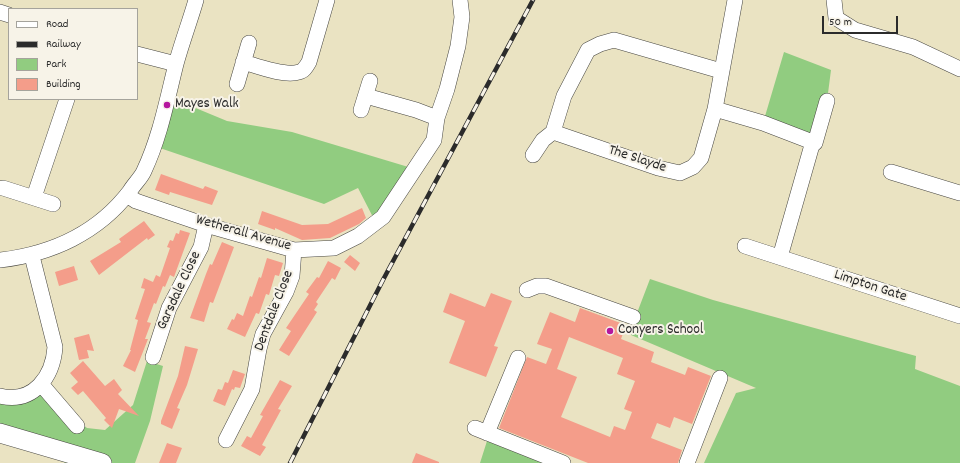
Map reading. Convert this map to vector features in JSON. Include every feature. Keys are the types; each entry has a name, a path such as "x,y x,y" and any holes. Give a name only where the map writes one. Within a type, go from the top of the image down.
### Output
{"main road":[{"path":"1,436 102,463"}],"street":[{"path":"0,260 32,256 66,242 93,226 127,195 144,172 154,146 167,105 176,64 196,0"},
{"path":"244,62 286,72 298,73 305,69 309,62 326,0"},
{"name":"Wetherall Avenue","path":"127,195 136,201 206,225 294,250 334,248 358,236 376,224 394,203 434,140 437,118 447,89 458,46 462,17 460,0"},
{"name":"The Slayde","path":"552,132 658,168 680,173 693,167 702,158 715,109 734,0"},
{"path":"834,0 836,18 855,30 913,47 960,69"},
{"path":"534,155 543,140 552,132 564,96 588,50 600,44 614,40 721,71"},
{"path":"237,84 249,43"},
{"path":"138,54 176,64"},
{"path":"361,110 370,81"},
{"path":"366,96 416,110 437,118"},
{"path":"34,198 67,100"},
{"path":"780,257 812,145 815,143 828,101"},
{"path":"715,109 763,123 815,143"},
{"path":"891,172 960,193"},
{"path":"3,188 53,204"},
{"name":"Garsdale Close","path":"153,357 169,308 201,247 206,225"},
{"name":"Limpton Gate","path":"745,246 960,316"},
{"name":"Dentdale Close","path":"226,440 233,414 252,389 263,334 286,292 292,276 294,250"},
{"path":"0,396 6,398 19,396 30,392 41,384 48,375 54,362 55,347 32,256"},
{"path":"527,290 537,286 546,286 633,318"},
{"path":"518,358 481,431 563,463"},
{"path":"687,463 720,378"},
{"path":"41,384 69,406 76,426"}],"green space":[{"path":"784,52 831,70 827,101 815,143 763,123"},
{"path":"169,97 227,121 292,132 415,169 376,223 358,188 324,204 154,146"},
{"path":"650,279 713,300 916,356 915,369 960,386 960,463 704,463 736,393 756,388 631,335 637,313"},
{"path":"147,361 163,366 150,421 135,463 66,463 0,436 0,393 41,389 87,428 105,430 133,405"},
{"path":"487,441 544,463 480,463"}],"building":[{"path":"161,174 203,189 205,186 218,191 212,205 170,192 169,195 155,190"},
{"path":"362,208 366,218 359,224 330,238 302,240 275,228 275,230 258,224 262,211 302,225 328,224"},
{"path":"144,221 155,235 148,240 147,238 99,275 90,261 121,242 119,239"},
{"path":"180,230 190,233 174,277 170,275 165,287 163,286 156,304 154,303 147,322 151,323 145,339 148,339 135,372 123,366 131,350 138,320 135,319 145,289 141,288 144,278 153,282 156,275 160,277 170,248 167,247 170,240 173,241 176,233 179,234"},
{"path":"222,242 234,247 213,303 210,302 204,322 190,318 210,264 212,265"},
{"path":"350,255 360,263 355,271 344,262"},
{"path":"267,258 283,263 279,276 275,275 269,295 266,294 259,314 256,313 245,337 227,329 237,313 243,316 259,277 261,278"},
{"path":"328,261 341,268 335,280 332,278 316,302 318,304 314,310 317,312 289,356 279,350 291,331 286,328 309,294 306,292 317,277 319,278"},
{"path":"74,266 78,280 59,286 55,272"},
{"path":"450,293 485,307 491,293 512,301 494,346 498,347 486,377 449,363 465,321 443,312"},
{"path":"580,308 626,325 621,339 654,352 651,362 685,375 688,367 711,376 692,424 674,417 670,428 657,423 651,438 682,450 678,463 588,463 499,428 527,357 546,364 552,349 537,344 550,312 575,322","holes":["569,337 623,358 617,374 635,381 624,409 632,412 625,430 614,426 610,437 561,417 577,377 557,369"]},
{"path":"89,334 94,351 87,350 89,358 79,360 74,338"},
{"path":"185,346 198,349 187,385 177,408 180,409 172,429 161,424 161,421 178,376"},
{"path":"83,361 105,386 114,379 122,390 118,394 139,416 119,409 112,428 104,420 106,418 83,391 78,395 71,388 78,382 70,373"},
{"path":"233,370 245,374 240,388 235,387 234,390 232,389 225,406 213,401 218,389 222,390 225,382 228,383"},
{"path":"280,380 292,386 278,409 281,410 262,445 266,447 260,456 241,446 247,436 251,438 263,416 260,415"},
{"path":"167,443 182,448 176,463 159,463"},
{"path":"416,453 439,462 439,463 412,463"}],"railway":[{"path":"290,463 384,278 533,0"}],"place":[{"name":"Mayes Walk","path":"167,105"},
{"name":"Conyers School","path":"610,331"}]}
